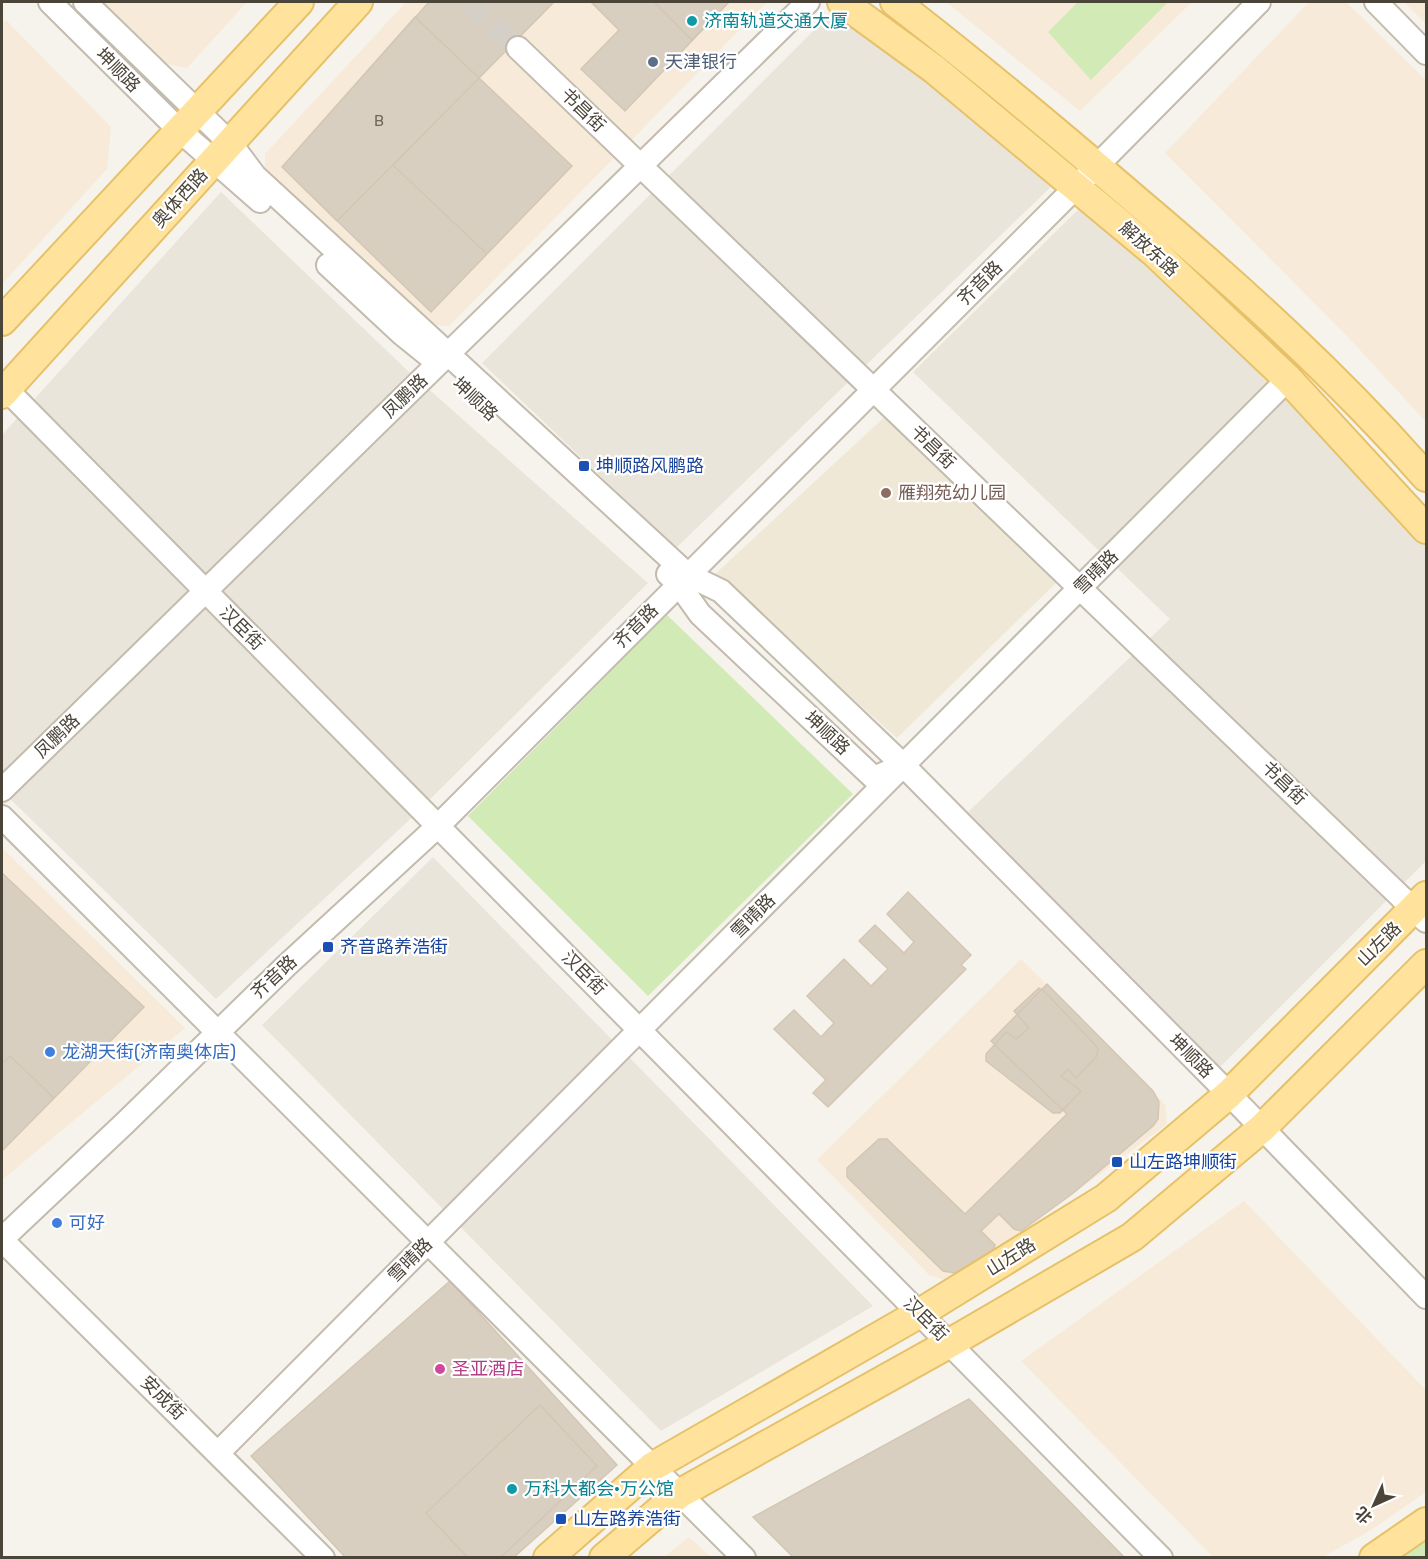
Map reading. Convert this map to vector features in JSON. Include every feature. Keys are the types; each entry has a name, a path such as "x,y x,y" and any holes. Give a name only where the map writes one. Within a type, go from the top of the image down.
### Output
{"main road":[{"path":"2,321 299,2"},
{"name":"奥体西路","path":"4,392 358,2"},
{"name":"解放东路","path":"842,2 934,69 1155,253 1288,379 1426,529"},
{"name":"解放东路","path":"895,2 949,43 1097,166 1304,348 1426,477"},
{"name":"山左路","path":"548,1557 652,1467 920,1313 1106,1198 1229,1094 1422,908"},
{"path":"604,1557 679,1494 950,1343 1132,1237 1262,1128 1426,964"},
{"path":"1374,1557 1426,1522"}],"street":[{"name":"坤顺路","path":"50,2 222,152 402,334 443,358 683,579 700,614 874,778 903,765"},
{"name":"坤顺路","path":"85,2 188,120"},
{"name":"凤鹏路","path":"2,790 808,2"},
{"name":"齐音路","path":"2,1239 125,1123 217,1031 438,826 1259,2"},
{"path":"1376,2 1426,53"},
{"name":"书昌街","path":"518,48 1081,587 1422,908"},
{"name":"雪晴路","path":"218,1453 1288,379"},
{"name":"汉臣街","path":"4,392 206,591 1161,1557"},
{"name":"坤顺路","path":"683,579 721,591 903,765 1229,1094 1426,1297"},
{"path":"2,817 744,1557"},
{"name":"安成街","path":"2,1239 323,1557"}],"shaded area":[{"path":"100,2 247,2 187,68 162,63"},
{"path":"406,2 767,2 449,326 432,325 265,168 265,154"},
{"path":"842,2 1056,182 676,548 482,363"},
{"path":"946,2 1192,2 1080,111"},
{"path":"1309,2 1346,2 1426,80 1426,422 1348,337 1165,153"},
{"path":"1404,2 1426,2 1426,24"},
{"path":"6,20 111,127 107,169 2,284 2,24"},
{"path":"221,192 408,371 648,583 405,824 216,999 2,791 2,435"},
{"path":"1091,197 1426,525 1426,861 1220,1067 968,812 1170,619 913,372"},
{"name":"雁翔苑幼儿园","path":"891,411 1056,583 897,738 714,575"},
{"name":"龙湖天街(济南奥体店)","path":"2,848 185,1028 2,1180"},
{"path":"433,857 873,1306 661,1431 262,1025"},
{"path":"1021,959 1153,1091 1165,1105 1167,1124 954,1283 929,1275 817,1160"},
{"path":"1244,1201 1426,1390 1426,1492 1371,1530 1323,1557 1213,1557 1021,1361"},
{"path":"689,1537 711,1557 664,1557"}],"green space":[{"path":"1078,2 1168,2 1091,80 1048,32"},
{"path":"667,615 853,794 648,996 468,816"},
{"path":"1426,1526 1426,1557 1370,1557"}],"building":[{"path":"429,2 554,2 479,78 572,166 431,312 282,167"},
{"path":"591,2 729,2 625,111 581,69 619,30"},
{"name":"济南轨道交通大厦","path":"654,2 729,2 692,40"},
{"path":"415,17 479,78 337,221 282,167"},
{"path":"479,78 572,166 487,254 393,165"},
{"name":"龙湖天街(济南奥体店)","path":"2,873 144,1007 2,1151"},
{"path":"908,892 971,955 961,965 966,969 828,1107 813,1093 826,1080 774,1029 794,1010 821,1037 834,1023 807,996 844,959 871,986 888,969 859,941 875,925 904,953 914,942 887,914"},
{"path":"1047,984 1153,1091 1159,1102 1158,1119 1153,1126 1072,1194 1021,1231 1014,1229 999,1214 981,1231 995,1245 993,1250 955,1273 943,1271 847,1177 847,1168 879,1139 887,1139 965,1214 1067,1114 991,1041"},
{"path":"1039,988 1097,1047 1098,1051 1096,1057 1076,1078 1068,1069 1061,1076 1081,1091 1060,1113 1053,1113 986,1061 986,1054 1006,1032 1016,1039 1029,1028 1014,1011"},
{"path":"10,1056 54,1098 2,1151 2,1064"},
{"name":"圣亚酒店","path":"450,1281 617,1465 513,1558 346,1558 251,1456"},
{"path":"969,1399 1125,1558 794,1558 753,1517"},
{"name":"万科大都会·万公馆","path":"540,1405 597,1466 500,1558 468,1558 426,1513"}],"tunnel":[{"path":"469,2 518,48"}],"place":[{"name":"济南轨道交通大厦","path":"692,21"},
{"name":"天津银行","path":"653,62"},
{"name":"坤顺路风鹏路","path":"584,466"},
{"name":"雁翔苑幼儿园","path":"886,493"},
{"name":"齐音路养浩街","path":"328,947"},
{"name":"龙湖天街(济南奥体店)","path":"50,1052"},
{"name":"山左路坤顺街","path":"1117,1162"},
{"name":"可好","path":"57,1223"},
{"name":"圣亚酒店","path":"440,1369"},
{"name":"万科大都会·万公馆","path":"512,1489"},
{"name":"山左路养浩街","path":"561,1519"}]}
